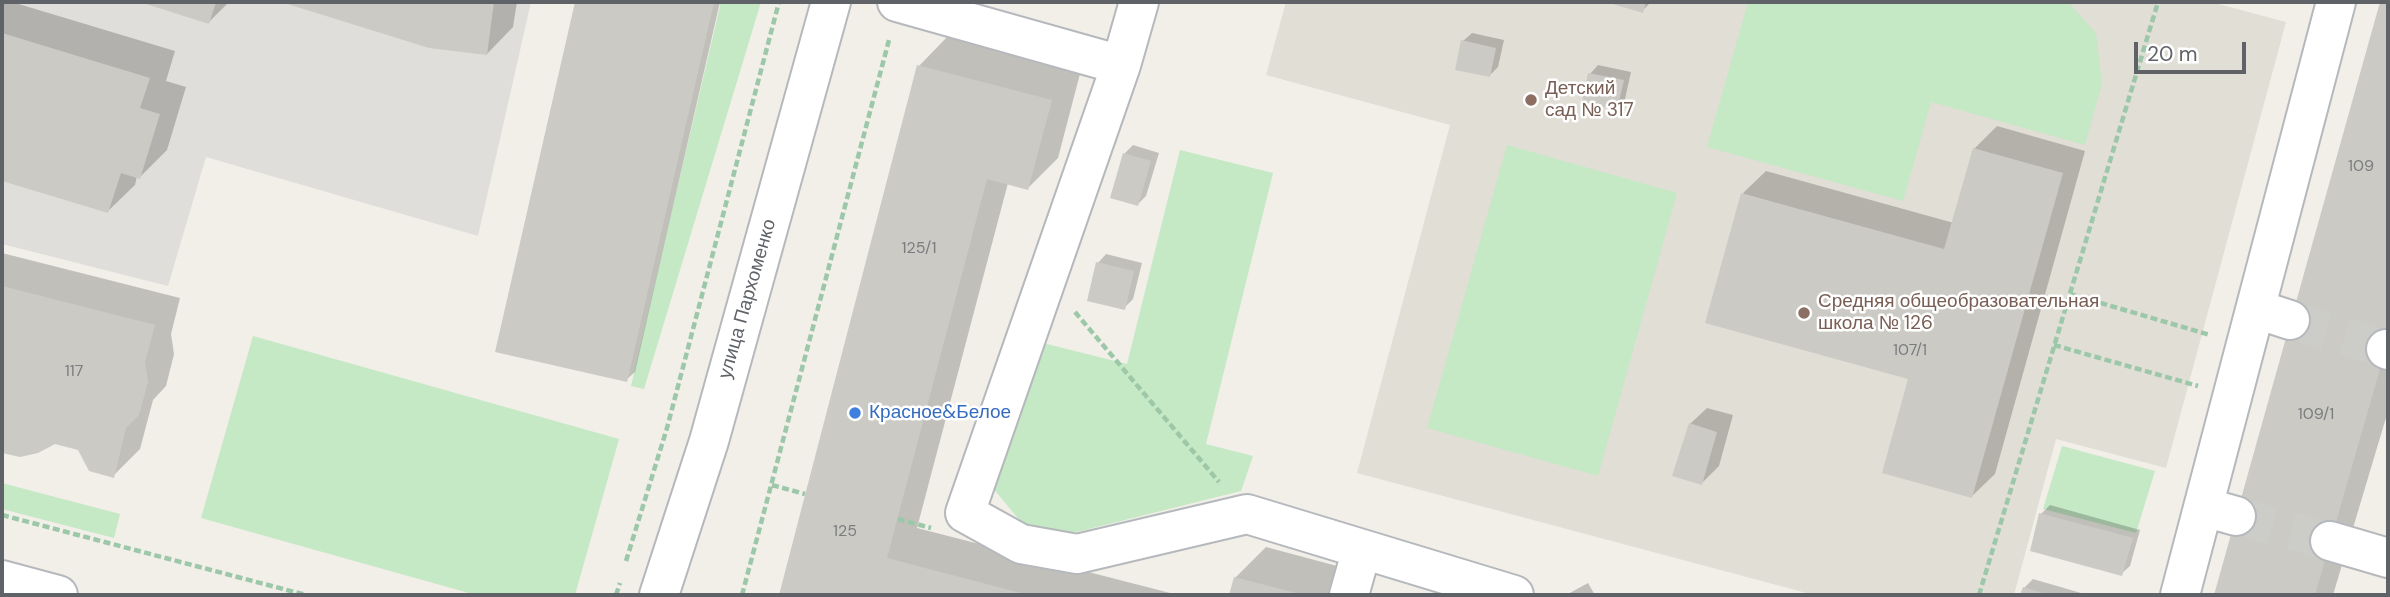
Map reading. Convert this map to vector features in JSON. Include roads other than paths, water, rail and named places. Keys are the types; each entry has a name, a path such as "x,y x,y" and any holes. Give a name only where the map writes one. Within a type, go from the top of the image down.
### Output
{"street":[{"name":"улица Пархоменко","path":"659,595 709,441 831,2"},
{"path":"898,2 1121,65"},
{"path":"1139,2 1121,65 965,513 1021,544 1077,554 1247,514 1514,595"},
{"path":"2180,595 2220,511 2233,396 2246,346 2273,315 2336,2"},
{"path":"2330,541 2388,558"},
{"path":"1349,595 1362,549"},
{"path":"2,580 58,595"}],"tunnel":[{"path":"2290,320 2386,349"},
{"path":"2236,516 2330,541"}],"place":[{"name":"Детский сад № 317","path":"1531,100"},
{"name":"Средняя общеобразовательная школа № 126","path":"1804,313"},
{"name":"Красное&Белое","path":"855,413"}]}
